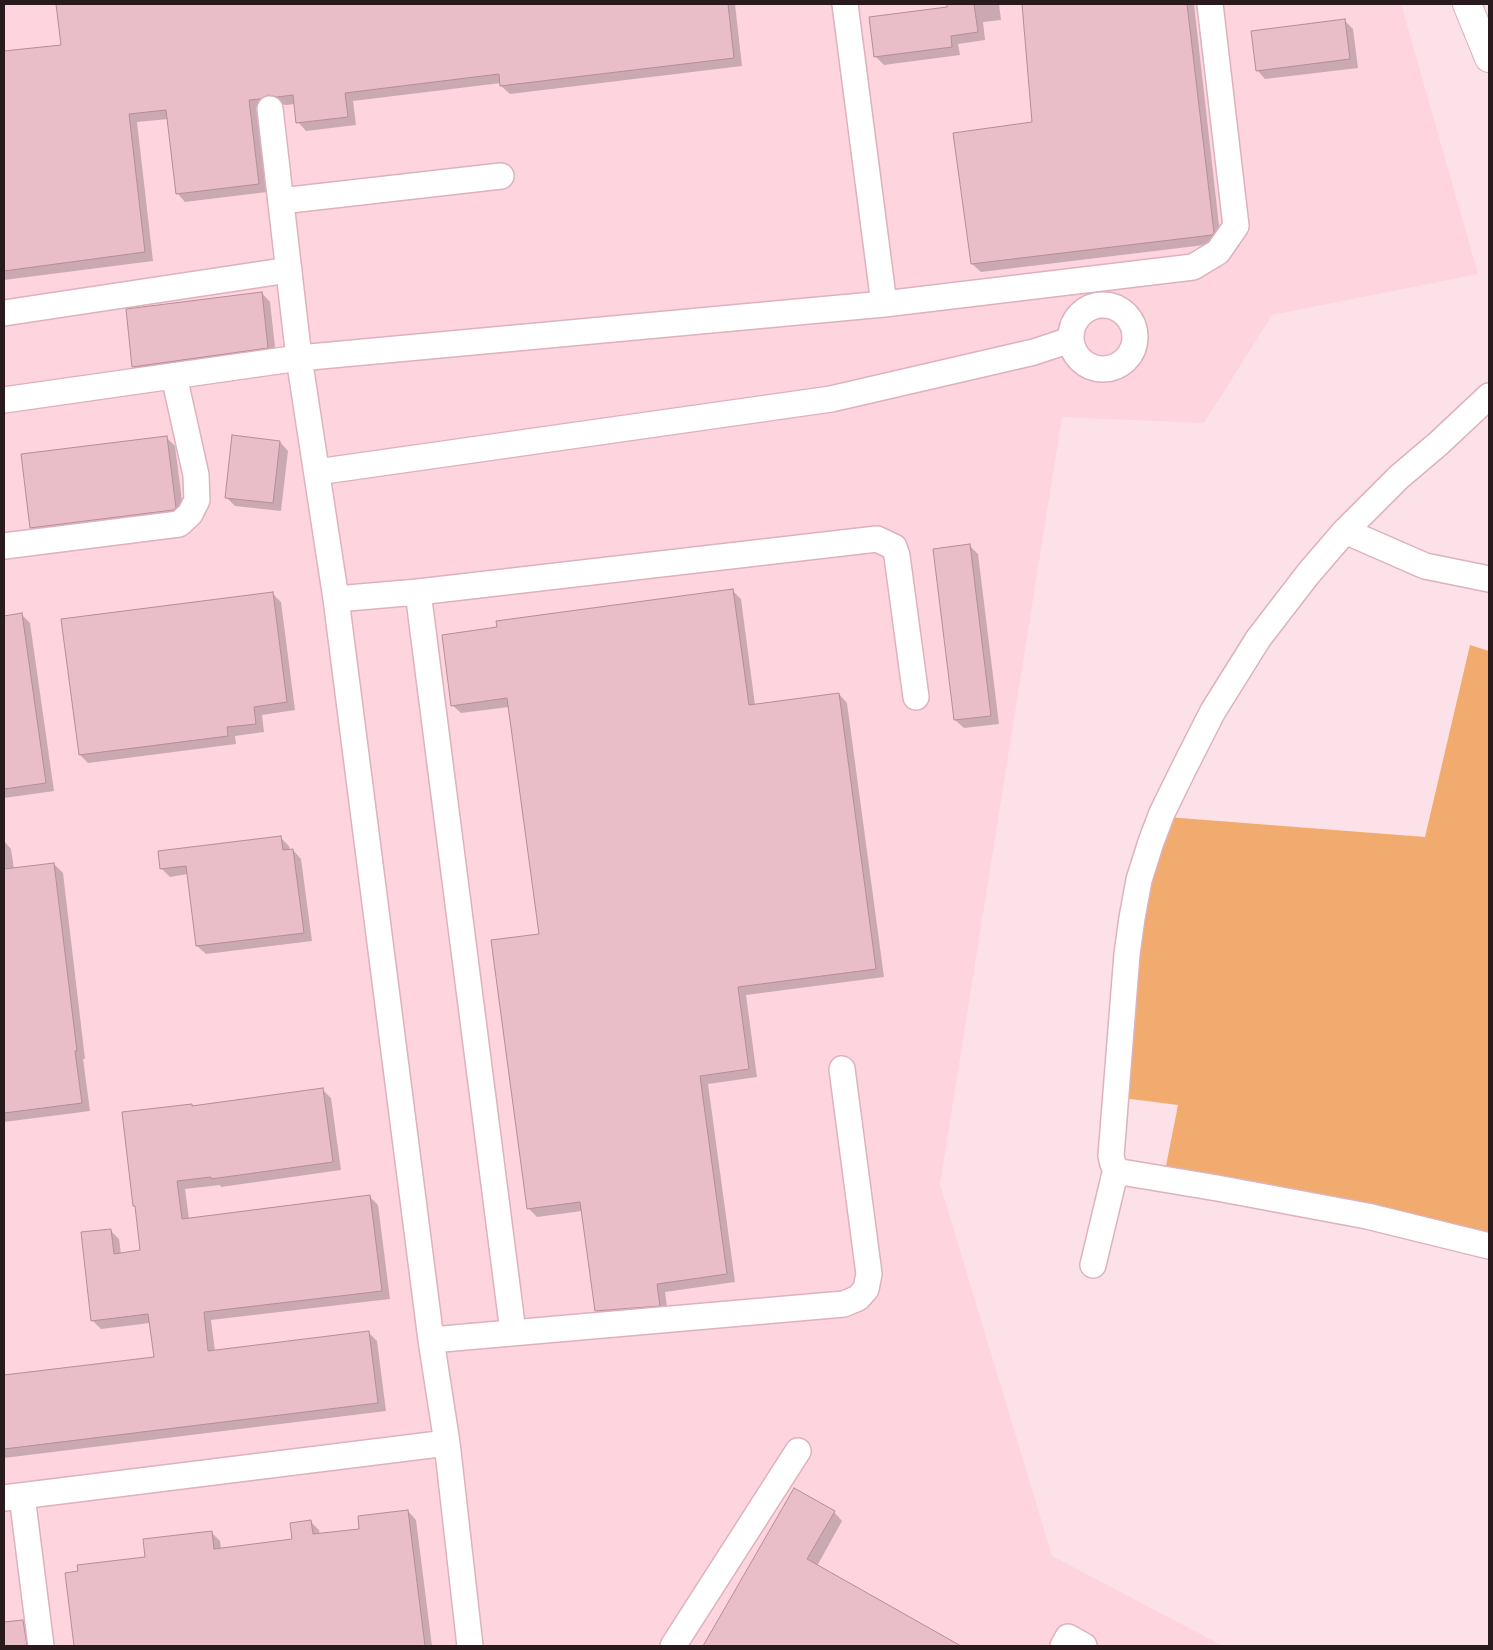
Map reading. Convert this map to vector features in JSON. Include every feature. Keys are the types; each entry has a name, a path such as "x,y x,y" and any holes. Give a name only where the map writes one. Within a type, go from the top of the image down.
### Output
{"highway":[{"path":"1467,4 1489,58"}],"street":[{"path":"845,4 884,304"},
{"path":"4,400 299,358 884,304 1193,267 1218,252 1236,226 1210,4"},
{"path":"270,109 299,358 336,599 431,1340 447,1443 470,1646"},
{"path":"281,201 501,176"},
{"path":"4,313 289,270"},
{"path":"317,472 831,399 1025,354 1070,340"},
{"path":"4,546 179,524 190,514 197,500 196,475 174,376"},
{"path":"1489,396 1439,443 1398,477 1345,531 1308,574 1258,639 1213,711 1162,813 1139,880 1127,954 1111,1156 1116,1169 1129,1174 1217,1188 1366,1216 1489,1246"},
{"path":"1345,531 1425,566 1489,579"},
{"path":"336,599 418,592 877,539 894,547 916,697"},
{"path":"418,592 513,1332"},
{"path":"431,1340 844,1304 858,1298 866,1289 869,1274 842,1069"},
{"path":"1093,1264 1116,1169"},
{"path":"42,1646 13,1497 447,1443"},
{"path":"672,1646 798,1451"},
{"path":"1063,1646 1068,1637 1084,1646"}],"shaded area":[{"path":"4,4 1401,4 1478,274 1272,315 1204,423 1062,417 940,1184 1052,1556 1223,1646 4,1646"},
{"path":"1470,645 1489,651 1489,1235 1355,1201 1166,1166 1178,1105 1123,1098 1144,889 1167,817 1425,837"}],"building":[{"path":"56,4 728,4 734,58 500,86 499,74 345,93 348,117 296,123 293,95 277,97 268,95 260,99 249,100 259,184 176,194 166,110 129,114 145,252 4,271 4,51 61,45"},
{"path":"947,4 974,4 978,32 951,36 952,47 874,57 869,17 947,7"},
{"path":"1022,4 1187,4 1214,233 1212,235 971,264 953,133 1032,122"},
{"path":"1345,19 1350,59 1256,71 1251,31"},
{"path":"262,292 268,348 132,367 126,309"},
{"path":"232,435 280,441 273,503 225,498"},
{"path":"167,436 176,508 173,510 30,528 21,454"},
{"path":"970,544 991,716 954,720 933,549"},
{"path":"733,589 749,705 839,693 876,969 738,987 749,1069 700,1076 727,1274 657,1284 660,1306 595,1311 580,1202 527,1209 491,940 539,934 507,698 451,706 442,635 497,627 496,621"},
{"path":"273,592 287,702 254,707 256,724 227,727 228,736 79,755 61,619"},
{"path":"22,613 46,783 4,789 4,616"},
{"path":"281,836 283,850 293,849 304,933 196,946 186,866 160,869 158,851"},
{"path":"54,863 82,1103 4,1113 4,869"},
{"path":"323,1088 333,1162 211,1179 211,1177 177,1181 182,1219 370,1195 382,1291 204,1312 208,1351 369,1331 378,1403 4,1449 4,1375 154,1357 148,1314 91,1321 81,1232 111,1229 114,1254 140,1250 122,1112 192,1104 192,1106"},
{"path":"794,1488 835,1511 807,1559 961,1646 703,1646"},
{"path":"408,1510 425,1646 74,1646 65,1573 78,1571 77,1565 145,1557 143,1539 212,1531 214,1549 292,1539 290,1523 311,1520 313,1534 359,1529 358,1516"},
{"path":"23,1620 27,1646 4,1646 4,1622"}]}
